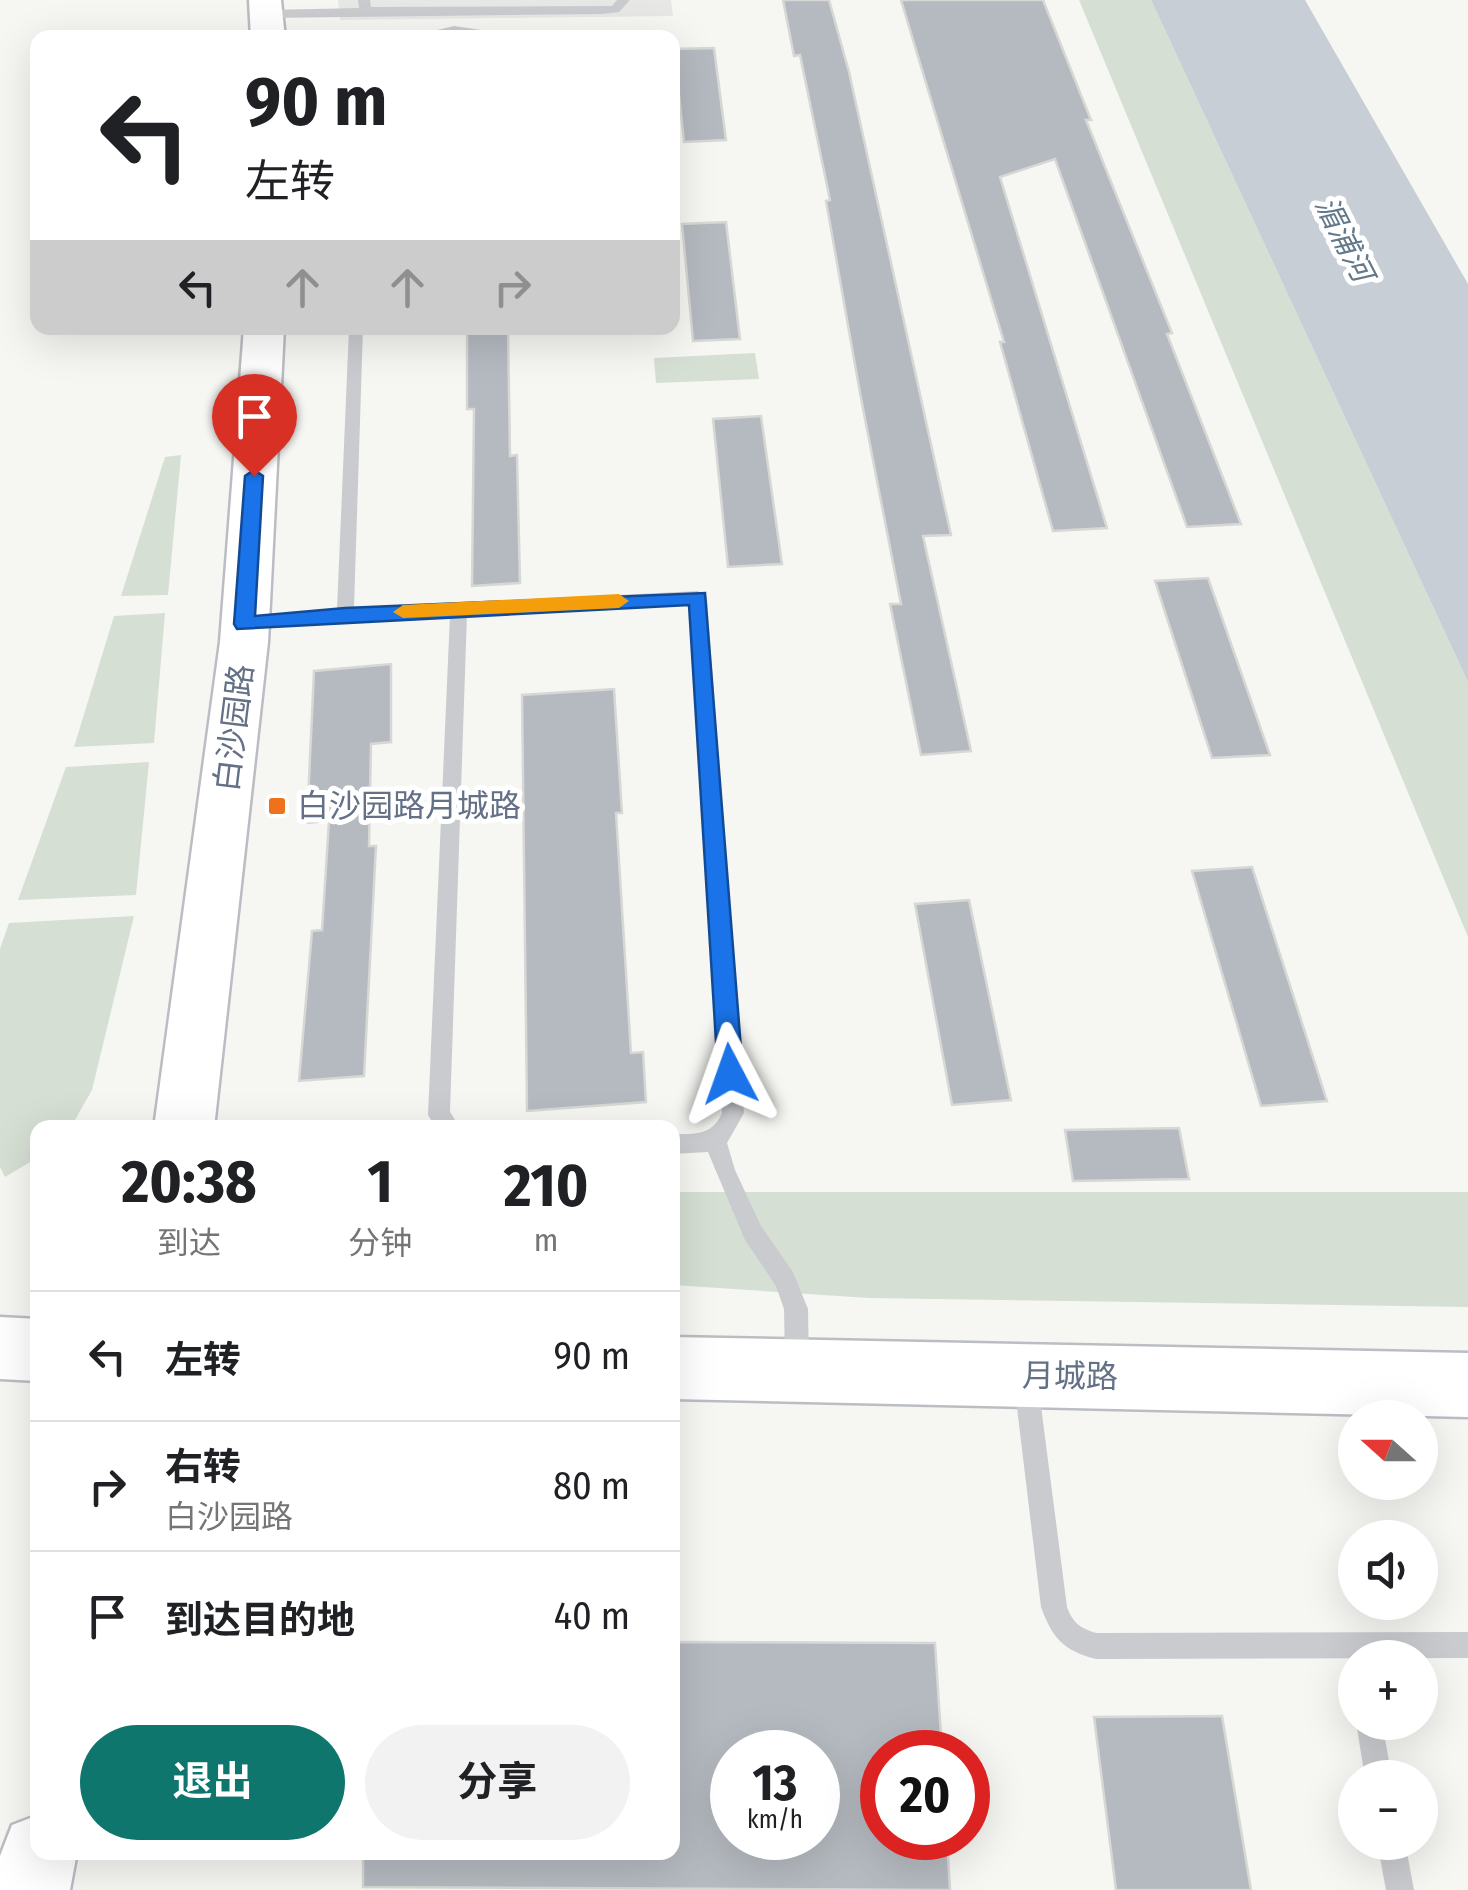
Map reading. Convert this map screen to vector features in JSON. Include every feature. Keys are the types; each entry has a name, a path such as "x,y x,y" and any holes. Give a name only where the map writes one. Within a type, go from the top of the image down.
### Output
{"street":[{"name":"白沙园路","path":"185,1120 244,624 264,335"},
{"path":"0,1348 30,1350"},
{"name":"月城路","path":"680,1368 1468,1385"},
{"path":"31,1890 37,1860"}],"lane":[{"path":"266,17 364,5 602,10 615,9 624,0"},
{"path":"345,614 356,335"},
{"path":"244,624 345,614 698,598 733,1113 728,1131 715,1140 680,1143"},
{"path":"443,1120 439,1115 459,609"},
{"path":"715,1140 747,1220 785,1280 796,1309 797,1370"},
{"path":"1025,1376 1054,1607 1060,1627 1072,1640 1096,1646 1338,1651"},
{"path":"1438,1647 1468,1645"},
{"path":"1394,1860 1400,1890"}],"shaded area":[{"path":"338,0 671,0 673,16 340,20"},
{"path":"1079,0 1151,0 1468,682 1468,937"},
{"path":"755,353 759,379 656,383 654,358"},
{"path":"181,455 168,595 121,596 165,457"},
{"path":"165,613 154,743 74,747 114,616"},
{"path":"149,762 136,895 18,900 66,767"},
{"path":"134,916 92,1090 75,1120 30,1120 30,1162 5,1177 0,1167 0,949 9,923"},
{"path":"680,1192 1468,1192 1468,1307 869,1298 680,1285"}],"water":[{"name":"湄浦河","path":"1151,0 1305,0 1468,284 1468,682"}],"building":[{"path":"783,0 829,0 849,72 951,535 923,536 971,751 921,755 890,604 901,604 826,201 830,200 800,55 794,56"},
{"path":"901,0 1043,0 1241,524 1187,527 1055,159 1000,177 1107,528 1053,531 1000,342 1004,342"},
{"path":"714,48 726,140 684,142 680,49"},
{"path":"726,222 740,339 693,341 682,224"},
{"path":"467,335 508,335 510,456 517,455 520,583 472,586 474,409 467,409"},
{"path":"761,416 782,564 728,567 713,419"},
{"path":"1208,578 1270,755 1212,758 1155,581"},
{"path":"391,664 391,742 371,744 369,846 376,846 364,1076 299,1081 312,931 322,930 329,821 307,823 314,671"},
{"path":"614,689 622,813 616,813 631,1053 643,1052 646,1102 527,1111 522,695"},
{"path":"1252,867 1327,1101 1261,1106 1192,871"},
{"path":"969,900 1011,1100 952,1105 915,904"},
{"path":"1179,1128 1189,1179 1073,1181 1065,1130"},
{"path":"680,1642 935,1643 941,1730 860,1730 860,1860 948,1860 950,1890 363,1887 363,1860 680,1860"},
{"path":"1222,1716 1251,1890 1116,1890 1094,1717"}],"slow traffic":[{"path":"403,612 619,601"}],"place":[{"name":"白沙园路月城路","path":"277,806"}],"route":[{"path":"254,476 244,624 345,614 698,598 730,1074"}]}
